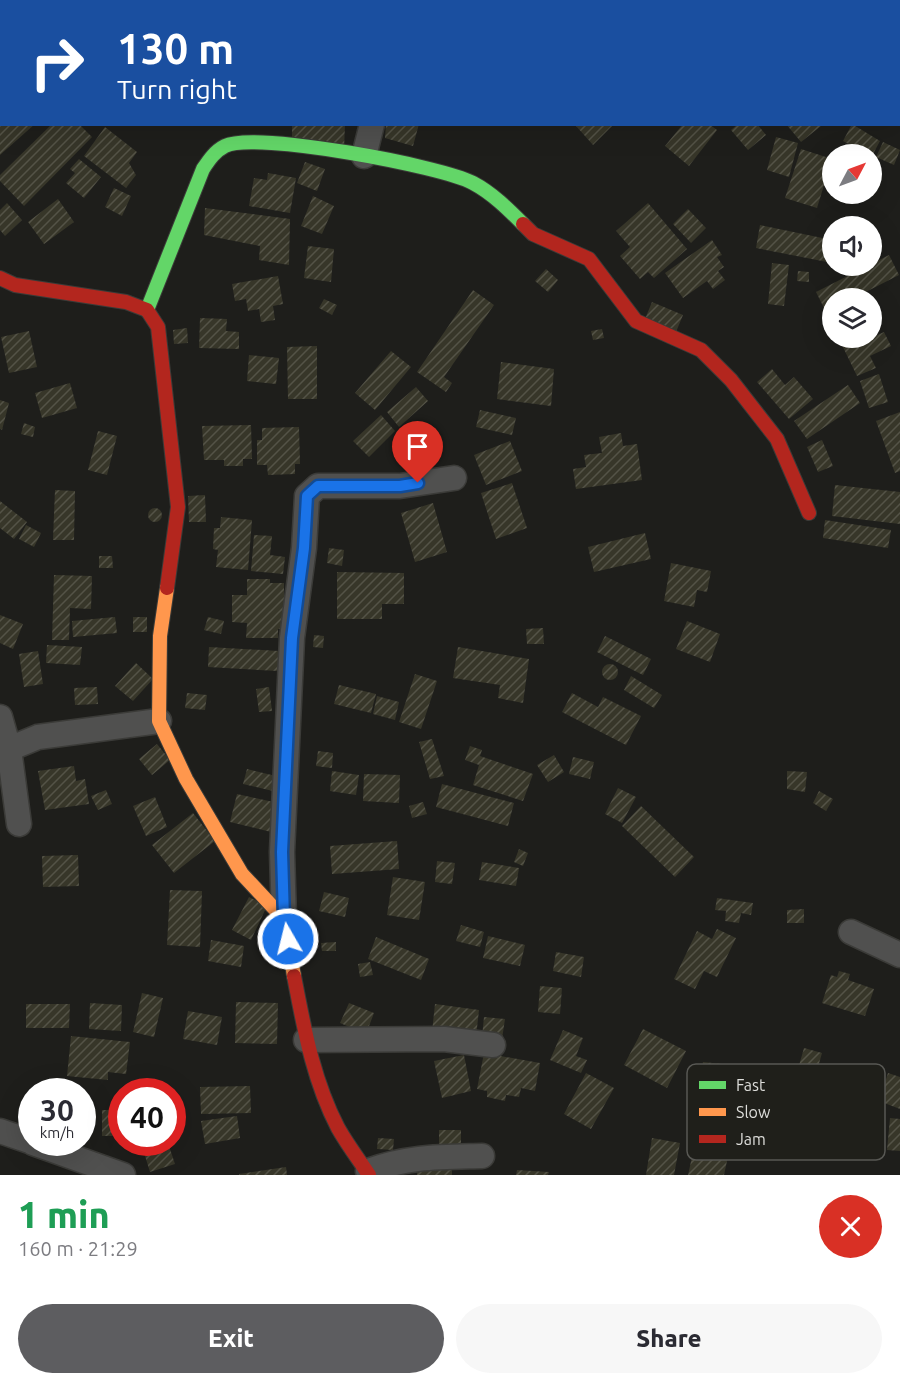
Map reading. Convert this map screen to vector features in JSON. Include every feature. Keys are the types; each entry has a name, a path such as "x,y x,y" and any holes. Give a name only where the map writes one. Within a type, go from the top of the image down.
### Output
{"street":[{"path":"364,156 372,126"},
{"path":"147,310 203,170 212,156 226,145 260,142 364,156 437,170 473,183 507,208 533,234 589,260 636,321 701,350 731,380 777,439 809,513"},
{"path":"0,278 15,285 126,302 147,310 158,327 178,507 160,636 159,721 186,779 242,874 284,919"},
{"path":"454,478 400,486 318,486 307,496 304,548 292,638 282,852 284,919 306,1040 324,1098 339,1130 369,1173 396,1160 417,1157 483,1156"},
{"path":"0,717 9,749 19,824"},
{"path":"9,749 38,737 159,721"},
{"path":"851,932 900,955"},
{"path":"306,1040 444,1039 493,1045"},
{"path":"0,1131 18,1138"},
{"path":"69,1156 123,1175"}],"building":[{"path":"0,126 33,126 0,155"},
{"path":"50,126 81,126 92,137 24,206 0,181 0,175"},
{"path":"292,126 345,126 344,150 292,138"},
{"path":"386,126 418,126 413,146 385,138"},
{"path":"576,126 612,126 593,145"},
{"path":"681,126 712,126 717,130 689,166 665,146"},
{"path":"736,126 759,126 766,135 748,150 731,130"},
{"path":"788,126 821,126 801,142"},
{"path":"851,126 855,126 880,141 878,144 849,144 843,141"},
{"path":"105,127 137,152 129,163 136,175 126,188 84,156"},
{"path":"776,137 798,143 789,177 767,170"},
{"path":"883,142 900,150 894,165 882,160"},
{"path":"801,149 822,156 822,192 817,208 785,198"},
{"path":"79,159 101,177 84,198 66,183 75,173 70,169"},
{"path":"305,162 325,169 317,191 297,183"},
{"path":"268,173 296,178 290,213 249,206 254,178 267,180"},
{"path":"114,188 131,196 122,216 105,207"},
{"path":"313,196 334,206 322,234 301,226"},
{"path":"58,199 74,222 44,244 28,222"},
{"path":"7,203 22,220 5,236 0,230 0,210"},
{"path":"648,203 687,249 654,278 648,272 640,279 620,256 630,247 616,231"},
{"path":"205,208 290,219 289,265 259,260 260,246 204,235"},
{"path":"688,209 706,228 691,243 673,224"},
{"path":"760,225 822,238 822,261 756,248"},
{"path":"712,240 722,255 717,257 724,267 718,271 725,280 713,289 707,281 683,298 665,273"},
{"path":"308,246 334,249 331,282 304,278"},
{"path":"889,255 899,275 874,288 824,288 848,276 882,276 882,259"},
{"path":"772,263 789,265 784,306 768,304"},
{"path":"546,269 558,280 548,292 535,281"},
{"path":"798,271 809,272 809,282 797,281"},
{"path":"278,276 283,304 273,306 275,320 261,322 259,309 248,311 246,299 235,301 232,284"},
{"path":"822,289 822,304 816,292"},
{"path":"473,290 494,305 444,377 452,383 446,392 417,372"},
{"path":"324,299 337,305 332,315 319,308"},
{"path":"652,302 683,315 676,332 645,319"},
{"path":"200,318 227,319 226,331 239,332 239,349 199,348"},
{"path":"187,328 188,343 174,344 173,330"},
{"path":"602,329 604,338 593,340 591,331"},
{"path":"29,331 37,367 9,373 1,337"},
{"path":"884,332 891,346 870,356 876,368 857,376 843,348 882,348 882,333"},
{"path":"317,346 317,399 288,399 287,347"},
{"path":"391,351 411,367 375,410 355,393"},
{"path":"249,355 279,358 276,384 247,381"},
{"path":"501,362 554,369 551,406 497,399"},
{"path":"772,369 785,385 794,377 813,399 789,419 757,382"},
{"path":"879,374 888,402 869,408 860,381"},
{"path":"70,383 77,408 42,418 35,393"},
{"path":"848,385 860,403 807,439 794,421"},
{"path":"416,387 428,401 399,427 387,412"},
{"path":"0,400 9,403 2,430 0,429"},
{"path":"480,410 516,418 512,435 476,427"},
{"path":"900,412 900,471 895,473 876,421"},
{"path":"381,415 395,431 369,457 353,441"},
{"path":"24,423 35,427 33,437 21,434"},
{"path":"251,425 252,459 243,459 243,466 224,466 224,460 204,460 202,426"},
{"path":"299,427 300,464 295,464 295,474 268,475 267,465 257,465 257,440 262,440 262,428"},
{"path":"98,431 117,436 107,475 88,470"},
{"path":"621,433 623,446 637,444 642,480 576,489 573,469 586,467 584,455 602,453 599,437"},
{"path":"822,440 833,466 818,472 807,447"},
{"path":"510,441 522,471 486,485 474,455"},
{"path":"512,483 527,528 496,539 481,493"},
{"path":"835,485 900,492 900,524 832,516"},
{"path":"55,490 75,491 74,540 53,540"},
{"path":"205,495 206,522 189,522 188,496"},
{"path":"0,501 27,522 14,539 0,528"},
{"path":"433,503 447,552 415,562 401,513"},
{"path":"152,508 158,508 162,515 158,522 152,522 148,518 148,512"},
{"path":"221,517 252,520 248,570 216,567 218,550 213,549 214,528 220,528"},
{"path":"825,520 891,530 888,548 823,538"},
{"path":"26,525 41,533 34,547 19,539"},
{"path":"645,533 651,559 594,572 588,547"},
{"path":"254,535 272,536 270,555 285,557 283,574 251,571"},
{"path":"329,548 344,550 342,566 327,563"},
{"path":"99,556 112,556 113,568 99,568"},
{"path":"671,563 711,571 707,592 697,590 694,607 664,601"},
{"path":"337,572 404,573 404,604 382,604 382,619 337,619"},
{"path":"54,575 92,576 91,609 70,608 69,640 52,640"},
{"path":"247,579 270,579 270,583 284,583 284,629 278,629 278,638 246,638 247,623 232,622 232,595 247,595"},
{"path":"0,615 23,624 13,649 0,643"},
{"path":"115,617 117,633 73,637 72,621"},
{"path":"133,617 147,617 147,632 133,632"},
{"path":"208,617 224,621 221,634 204,630"},
{"path":"687,621 720,634 710,662 676,649"},
{"path":"543,628 544,644 527,644 526,629"},
{"path":"314,635 324,636 323,648 313,647"},
{"path":"605,636 651,659 643,675 597,652"},
{"path":"47,645 82,647 80,665 46,663"},
{"path":"209,647 279,651 278,671 208,667"},
{"path":"458,647 529,659 523,703 498,698 500,685 453,678"},
{"path":"38,651 43,684 24,687 19,654"},
{"path":"136,663 153,679 133,701 115,686"},
{"path":"607,664 613,664 618,672 616,678 607,680 602,675 602,669"},
{"path":"415,674 437,681 421,729 399,722"},
{"path":"631,676 662,695 654,708 624,690"},
{"path":"339,685 376,694 371,713 334,704"},
{"path":"97,687 98,704 75,705 74,688"},
{"path":"269,687 272,711 259,712 256,689"},
{"path":"187,693 207,695 205,710 185,708"},
{"path":"572,693 598,707 603,697 641,716 626,745 562,712"},
{"path":"377,696 399,702 395,720 373,714"},
{"path":"432,739 444,776 430,779 419,742"},
{"path":"157,744 170,760 152,775 139,759"},
{"path":"470,746 482,750 480,756 533,774 523,801 473,785 479,765 465,760"},
{"path":"318,751 333,753 332,768 316,766"},
{"path":"554,755 564,772 548,782 537,765"},
{"path":"573,757 594,762 590,779 569,774"},
{"path":"74,766 76,781 85,779 89,804 45,810 38,771"},
{"path":"247,769 280,777 277,792 243,784"},
{"path":"332,771 359,775 356,795 330,791"},
{"path":"787,771 807,772 805,792 787,789"},
{"path":"364,774 400,775 399,803 363,801"},
{"path":"442,784 514,803 508,826 436,807"},
{"path":"618,788 636,797 622,823 605,814"},
{"path":"106,790 112,804 98,810 91,796"},
{"path":"819,791 833,799 826,811 813,803"},
{"path":"237,794 278,803 271,832 230,822"},
{"path":"155,797 167,827 146,836 133,806"},
{"path":"423,802 427,814 412,818 409,806"},
{"path":"641,806 694,857 675,877 622,826"},
{"path":"193,813 215,841 174,873 152,845"},
{"path":"397,841 399,869 332,874 330,846"},
{"path":"519,849 528,853 523,866 514,862"},
{"path":"78,855 79,886 43,887 42,856"},
{"path":"437,861 455,863 452,884 435,882"},
{"path":"482,862 519,868 516,886 479,880"},
{"path":"393,877 425,882 419,920 387,915"},
{"path":"170,890 202,891 200,947 167,945"},
{"path":"324,892 349,898 345,917 319,911"},
{"path":"249,897 267,906 251,940 232,930"},
{"path":"717,898 753,903 751,915 741,913 739,923 725,921 726,911 715,910"},
{"path":"804,909 804,923 787,923 787,910"},
{"path":"461,925 484,932 480,947 456,941"},
{"path":"717,929 736,938 717,977 704,971 695,989 674,979 697,931 712,939"},
{"path":"488,936 525,945 520,966 483,958"},
{"path":"376,937 429,959 421,980 368,959"},
{"path":"211,940 244,946 241,967 208,961"},
{"path":"336,942 336,951 322,951 321,943"},
{"path":"556,952 584,957 581,977 553,971"},
{"path":"370,962 373,975 360,977 358,964"},
{"path":"839,971 850,974 848,980 874,989 865,1016 822,1003 831,975 837,977"},
{"path":"540,986 562,988 560,1014 538,1012"},
{"path":"142,993 163,998 154,1037 133,1032"},
{"path":"236,1002 278,1003 277,1044 235,1043"},
{"path":"90,1003 122,1005 121,1031 89,1029"},
{"path":"349,1003 374,1013 366,1034 340,1023"},
{"path":"26,1004 70,1004 69,1028 26,1028"},
{"path":"435,1004 479,1010 476,1037 432,1032"},
{"path":"188,1011 222,1017 217,1045 183,1039"},
{"path":"484,1017 505,1019 502,1039 482,1037"},
{"path":"643,1029 686,1051 667,1088 624,1065"},
{"path":"563,1030 583,1038 576,1056 587,1060 581,1073 550,1060"},
{"path":"71,1036 130,1042 126,1074 108,1072 108,1080 67,1076"},
{"path":"804,1048 822,1053 819,1064 799,1064"},
{"path":"484,1053 540,1063 535,1091 521,1088 519,1097 506,1095 505,1101 487,1097 487,1091 477,1089"},
{"path":"464,1055 471,1091 442,1098 434,1061"},
{"path":"586,1073 614,1088 591,1129 564,1114"},
{"path":"888,1073 900,1077 900,1109 885,1103 885,1082"},
{"path":"250,1086 251,1113 201,1114 200,1087"},
{"path":"102,1110 108,1110 108,1136 102,1136"},
{"path":"237,1116 240,1138 205,1144 201,1121"},
{"path":"890,1118 900,1119 900,1151 887,1150"},
{"path":"439,1130 461,1130 461,1149 439,1149"},
{"path":"378,1138 394,1139 393,1150 377,1149"},
{"path":"652,1138 680,1143 674,1175 646,1175"},
{"path":"145,1156 172,1156 175,1164 150,1172"},
{"path":"691,1160 727,1160 724,1175 688,1175"},
{"path":"286,1167 287,1175 239,1175 239,1174"},
{"path":"417,1168 452,1168 452,1175 417,1175"},
{"path":"517,1170 549,1172 548,1175 516,1175"}],"traffic: fast":[{"path":"147,310 203,169 215,153 225,146 243,143 272,143 348,152 425,168 473,183 493,196 523,224"}],"traffic: slow":[{"path":"167,588 160,636 159,721 186,779 242,874 284,919 294,976"}],"traffic: jam":[{"path":"523,224 533,234 589,259 636,321 701,350 731,380 777,439 809,513"},
{"path":"0,278 15,285 126,302 147,310 158,327 178,507 167,588"},
{"path":"294,976 310,1054 329,1110 349,1146 369,1175"}],"route":[{"path":"288,939 284,919 282,852 292,638 304,548 307,496 318,486 400,486 418,483"}]}
